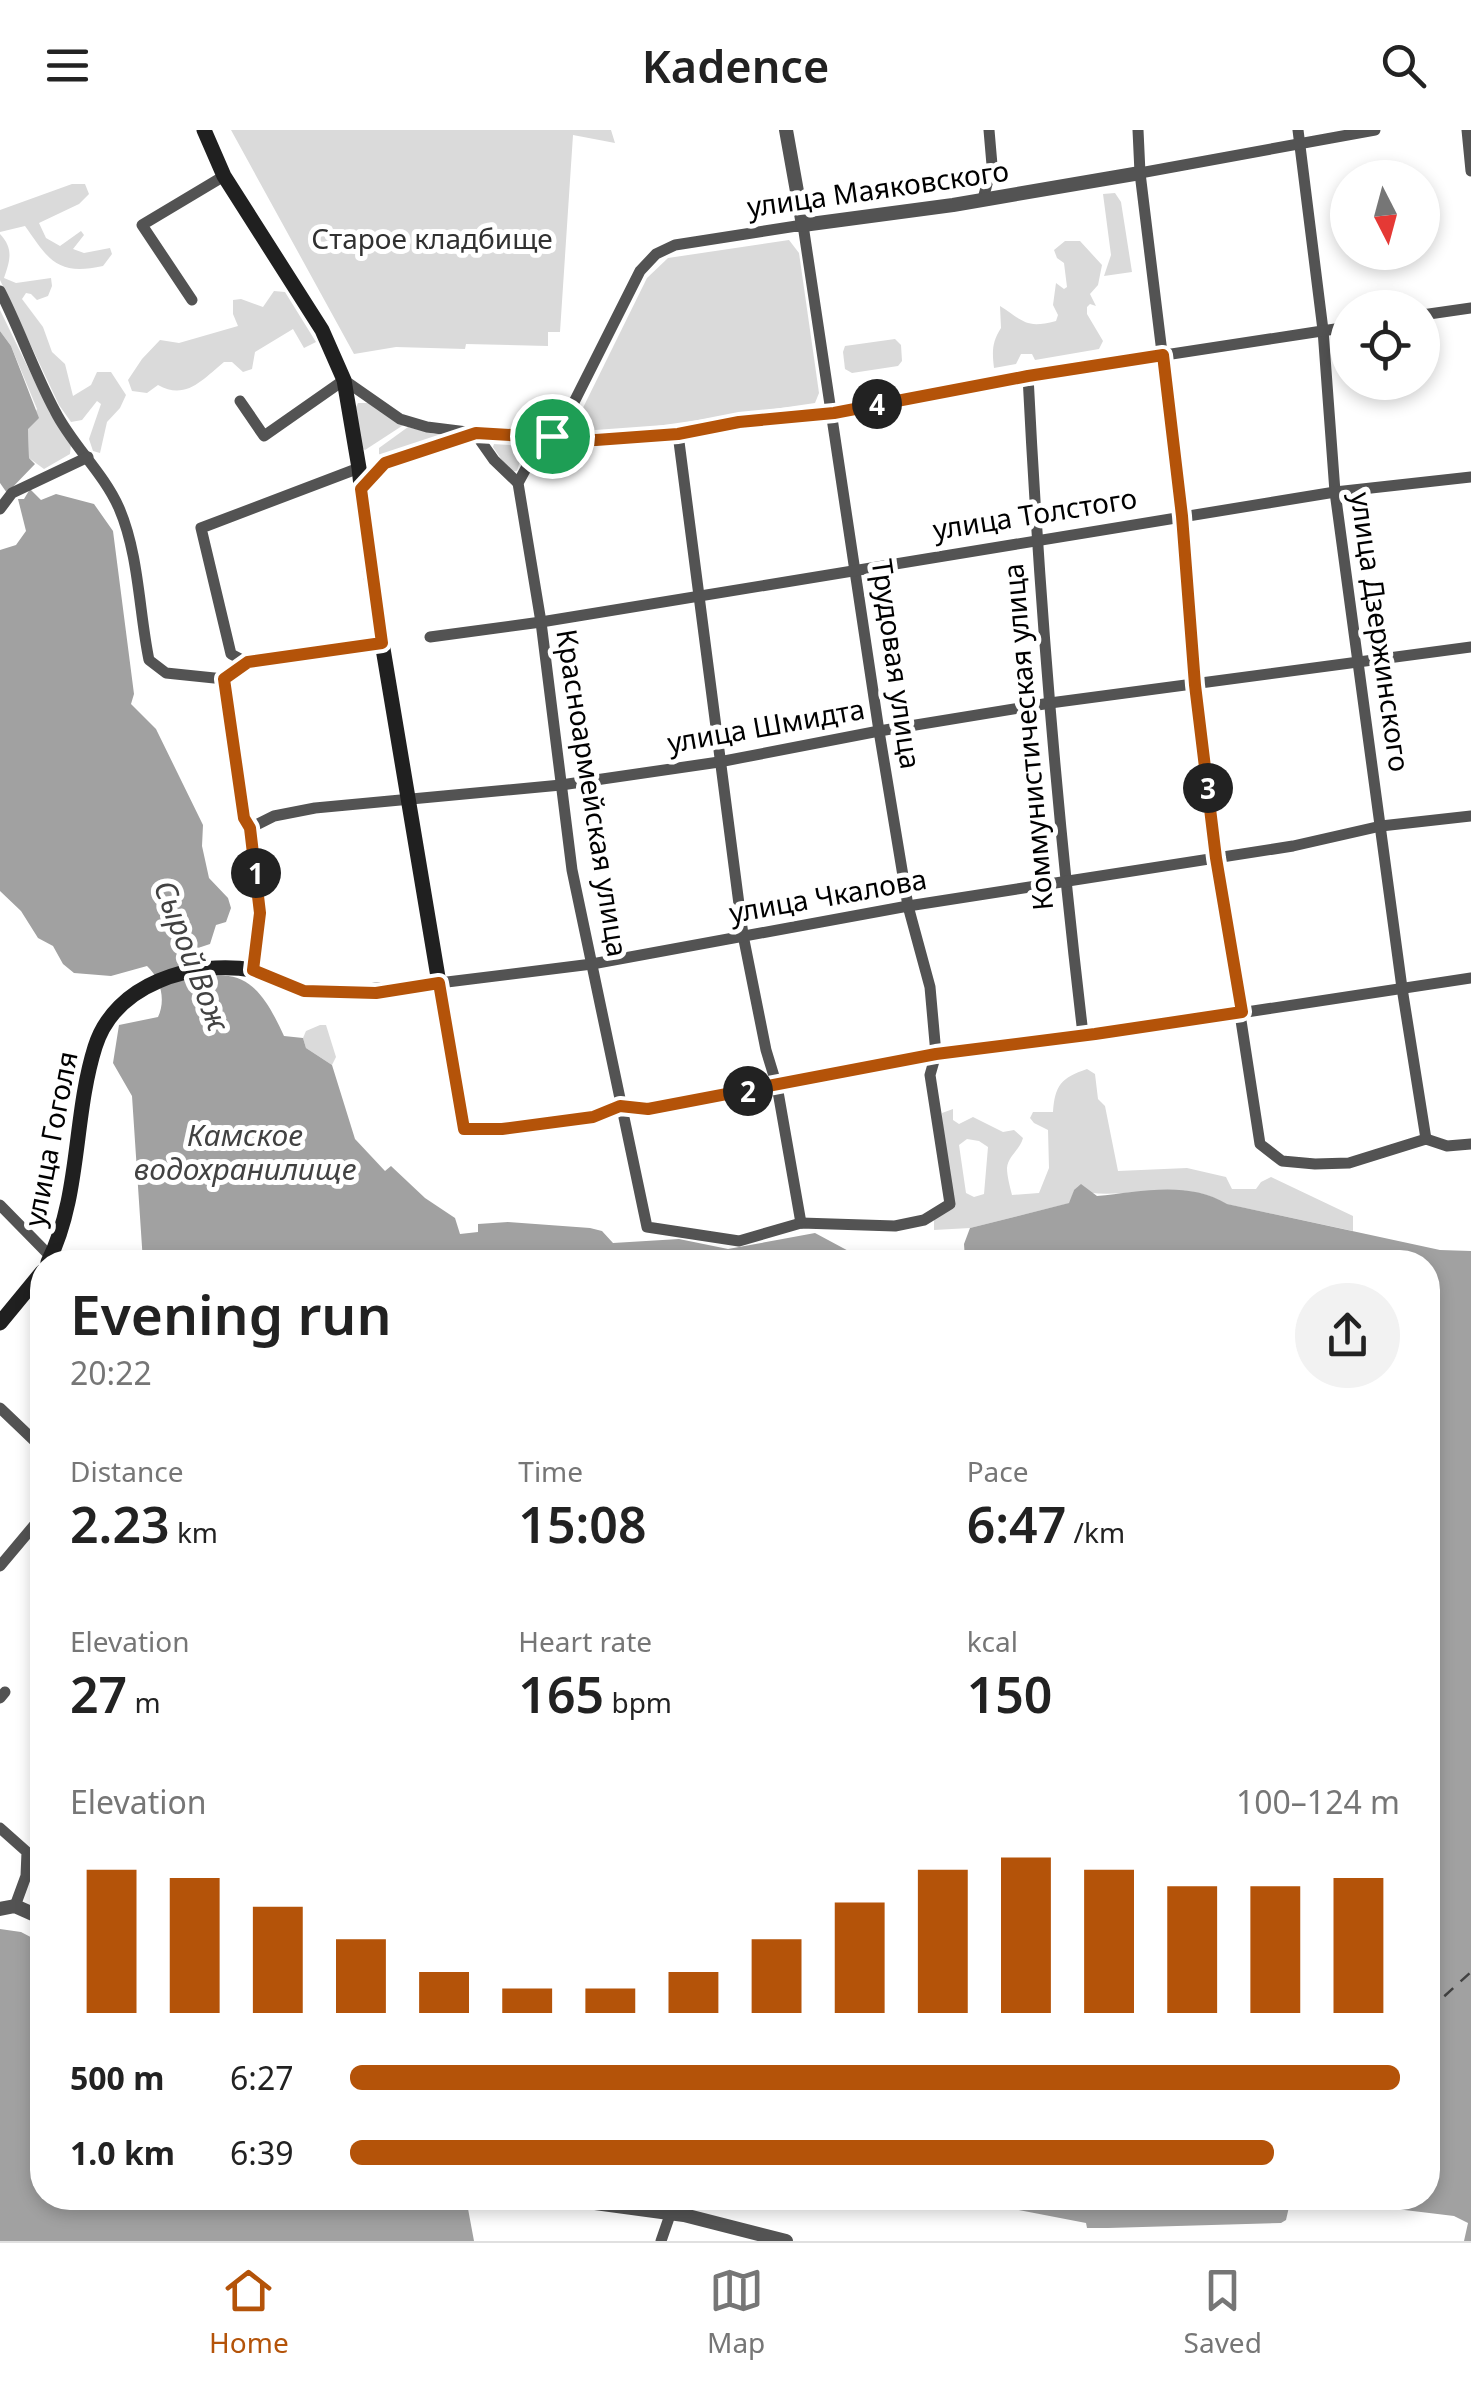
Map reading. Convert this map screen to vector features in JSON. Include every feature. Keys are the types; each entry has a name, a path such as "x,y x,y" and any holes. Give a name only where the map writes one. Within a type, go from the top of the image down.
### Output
{"main road":[{"path":"204,130 224,176 322,330 344,380 382,643 439,983"},
{"name":"улица Чкалова","path":"148,986 194,969 253,970 304,991 376,993 439,983"},
{"name":"улица Гоголя","path":"52,1250 64,1216 96,1042 118,1011 148,986"},
{"name":"улица Гоголя","path":"0,1322 30,1285"}],"street":[{"name":"Трудовая улица","path":"786,130 834,413 908,906 930,987 936,1054 930,1074 950,1204 924,1220 894,1226 801,1223"},
{"path":"983,200 992,165 990,130"},
{"path":"1138,130 1182,516 1195,685 1216,858 1260,1144 1282,1161 1315,1164 1348,1162 1426,1139 1446,1146 1471,1144"},
{"name":"улица Маяковского","path":"518,483 536,450 552,436 570,410 632,284 656,254 674,245 983,200 1140,173 1299,137 1376,130"},
{"path":"1466,130 1471,171"},
{"name":"улица Дзержинского","path":"1299,137 1323,330 1335,492 1426,1139"},
{"path":"192,300 142,224 224,176"},
{"path":"0,291 56,413 119,509 131,554 148,660 166,673 224,679 248,662 382,643"},
{"path":"1440,313 1471,308"},
{"path":"240,401 264,436 344,380 400,418 427,427 612,440 834,413 1028,376 1330,329"},
{"name":"Коммунистическая улица","path":"1028,376 1036,538 1065,883 1083,1034"},
{"path":"476,433 494,460 518,483"},
{"path":"361,489 385,463 476,433"},
{"path":"678,434 744,935 766,1050 777,1086 801,1223"},
{"path":"0,509 12,493 88,457"},
{"path":"248,662 231,654 201,528 358,468"},
{"name":"улица Толстого","path":"430,637 1335,492 1471,477"},
{"name":"Красноармейская улица","path":"518,483 541,622 572,870 647,1228 739,1241 801,1223"},
{"name":"улица Шмидта","path":"250,828 274,816 315,808 561,785 720,762 879,730 1050,704 1471,647"},
{"path":"224,679 244,818 250,828 260,913 253,970"},
{"name":"улица Чкалова","path":"439,983 592,964 908,906 1216,858 1381,826 1471,816"},
{"path":"439,983 464,1129 502,1129 593,1117 620,1106 648,1109 936,1054 1471,978"},
{"path":"0,1205 36,1250"},
{"path":"0,1408 30,1437"},
{"path":"0,1566 30,1530"},
{"path":"0,1828 27,1852 26,1876 7,1908"},
{"path":"654,2210 786,2241"},
{"path":"661,2241 670,2212"}],"green space":[{"name":"Старое кладбище","path":"231,130 611,130 615,143 573,135 560,332 548,332 548,346 466,344 465,349 396,347 354,354"},
{"path":"72,184 85,184 89,194 79,204 39,223 46,238 60,246 81,231 84,235 73,249 84,253 110,248 112,254 103,266 64,267 48,256 25,226 0,232 0,210"},
{"path":"1115,193 1121,202 1132,272 1104,276 1111,255 1103,194"},
{"path":"0,234 10,255 4,278 16,283 51,278 48,296 37,300 26,293 22,299 43,327 52,352 65,364 73,396 91,385 97,372 111,372 126,395 107,422 100,453 93,451 89,439 101,404 97,401 82,420 71,422 59,405 0,280"},
{"path":"789,240 799,253 819,393 815,403 643,428 583,432 575,424 647,278 668,258"},
{"path":"1065,241 1080,241 1102,265 1098,285 1090,294 1096,306 1087,307 1103,341 1099,349 1035,360 1032,354 1021,354 1016,364 994,368 993,347 1001,328 1000,306 1031,324 1056,321 1056,283 1067,287 1064,263 1054,250"},
{"path":"274,291 285,292 316,342 304,348 293,329 255,352 252,369 243,372 232,362 224,362 186,389 177,391 158,385 147,393 132,391 128,380 160,340 179,343 238,326 233,300 263,307"},
{"path":"0,310 52,417 71,444 70,454 44,469 29,458 28,428 37,409 11,346 0,331"},
{"path":"895,339 901,345 902,361 898,366 852,373 845,369 845,346"},
{"path":"358,403 368,403 405,424 365,450 359,446 355,409"},
{"path":"408,427 434,434 456,431 456,435 386,458 379,454 379,448"},
{"path":"522,440 525,445 517,471 510,472 493,447 495,441"},
{"path":"326,1025 336,1057 332,1065 306,1048 303,1038 306,1031"},
{"path":"1087,1069 1095,1074 1118,1171 1187,1168 1226,1177 1232,1189 1256,1189 1271,1177 1353,1216 1353,1231 1226,1204 1190,1191 1171,1190 1112,1194 1074,1190 1070,1203 970,1228 934,1230 934,1220 954,1205 942,1113 953,1109 953,1120 959,1124 973,1117 1003,1132 1014,1130 1023,1138 1007,1168 1012,1195 1039,1193 1049,1168 1048,1130 1030,1118 1033,1112 1053,1112 1061,1084","holes":["967,1139 988,1147 984,1194 974,1197 966,1193 959,1145"]}],"water":[{"path":"0,331 11,346 39,418 28,429 29,458 35,464 7,493 0,483"},
{"name":"Камское водохранилище","path":"30,489 41,500 56,494 94,504 113,531 134,694 131,704 156,729 203,825 202,846 209,878 228,898 231,908 226,922 216,925 210,944 183,953 189,985 226,976 238,978 258,992 284,1036 303,1038 306,1048 332,1065 355,1139 385,1171 391,1166 425,1198 455,1218 460,1234 478,1232 478,1224 508,1222 590,1228 602,1231 613,1243 679,1239 728,1249 815,1233 847,1250 142,1250 132,1096 113,1063 119,1025 158,1017 162,1004 159,983 147,966 111,976 74,973 63,964 53,946 38,938 21,911 0,891 0,550 16,545 26,531 18,499 24,499"},
{"path":"1081,1184 1097,1196 1163,1190 1196,1192 1227,1204 1440,1250 964,1250 970,1228 1069,1203"},
{"path":"1440,1250 1471,1251 1471,2241 1464,2241 1468,2223 1454,2216 1404,2210 1440,2210"},
{"path":"0,1929 30,1937 30,2210 468,2210 474,2241 0,2241"},
{"path":"1019,2210 1288,2210 1281,2223 1087,2228 1086,2223"}],"ferry route":[{"path":"1440,2000 1471,1972"}],"route":[{"path":"1163,355 1182,516 1195,685 1216,858 1242,1012 936,1054 648,1109 620,1106 593,1117 502,1129 464,1129 439,983 376,993 332,993 304,991 253,970 260,913 250,828 244,818 224,679 248,662 382,643 361,489 385,463 476,433 552,436 612,440 678,434 739,422 834,413 1163,355"}],"water label":[{"name":"Сырой Вож","path":"191,956"}]}
